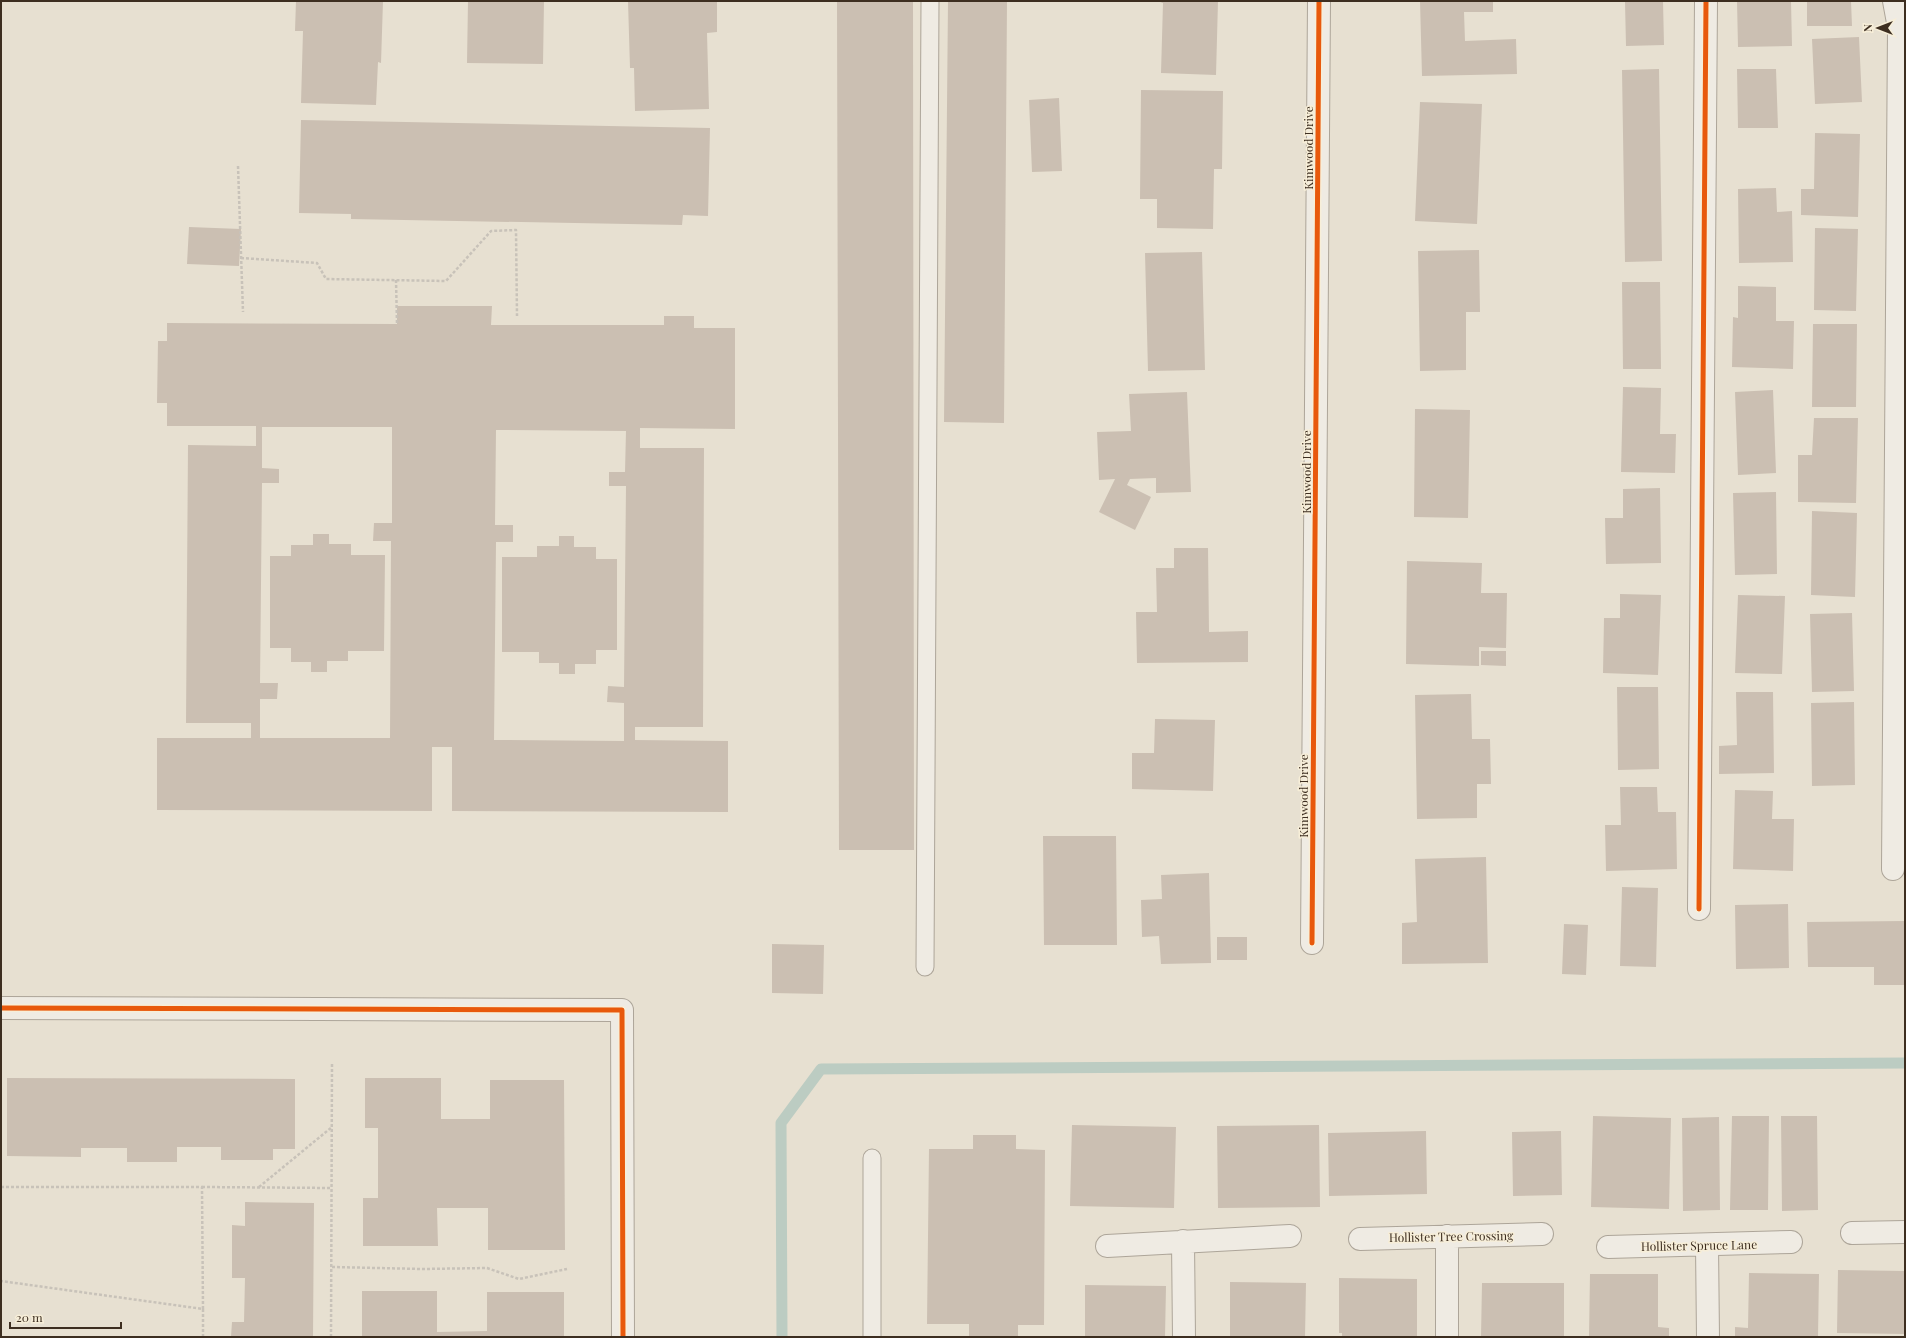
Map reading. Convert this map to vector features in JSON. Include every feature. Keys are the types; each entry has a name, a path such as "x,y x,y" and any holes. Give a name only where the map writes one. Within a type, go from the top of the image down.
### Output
{"street":[{"name":"Kimwood Drive","path":"1312,943 1319,1"},
{"path":"1700,908 1706,1"},
{"path":"1893,870 1899,36 1894,1"},
{"path":"1,1008 622,1010 623,1337"},
{"path":"1852,1233 1905,1232"},
{"name":"Hollister Tree Crossing","path":"1360,1239 1542,1234"},
{"path":"1107,1246 1290,1236"},
{"path":"1447,1236 1447,1337"},
{"path":"1183,1241 1184,1337"},
{"name":"Hollister Spruce Lane","path":"1608,1247 1791,1242"},
{"path":"1708,1245 1708,1337"}],"lane":[{"path":"925,967 930,1"},
{"path":"872,1158 872,1337"}],"path":[{"path":"238,166 243,312"},
{"path":"242,258 317,263 326,279 446,281 491,231 516,230 517,316"},
{"path":"396,280 397,324"},
{"path":"331,1337 332,1062"},
{"path":"259,1187 332,1127"},
{"path":"1,1187 332,1188"},
{"path":"202,1187 203,1337"},
{"path":"332,1267 422,1269 487,1268 519,1279 567,1269"},
{"path":"1,1281 203,1309"}],"building":[{"path":"296,1 383,1 381,63 378,62 376,105 301,103 303,31 295,31"},
{"path":"468,1 544,1 543,64 467,63"},
{"path":"628,1 717,1 717,32 707,33 709,109 635,111 634,68 630,68"},
{"path":"837,1 913,1 914,850 839,850"},
{"path":"948,1 1007,1 1004,423 944,422"},
{"path":"1157,1 1218,1 1216,75 1161,73 1163,3"},
{"path":"1420,1 1493,1 1493,12 1464,12 1465,41 1516,39 1517,74 1422,76"},
{"path":"1663,1 1664,45 1626,46 1625,2"},
{"path":"1737,1 1791,1 1792,46 1738,47"},
{"path":"1807,1 1851,1 1852,26 1807,26"},
{"path":"1859,37 1862,102 1815,104 1812,39"},
{"path":"1659,69 1662,261 1625,262 1622,70"},
{"path":"1737,69 1776,69 1778,128 1738,128"},
{"path":"1141,90 1223,91 1222,169 1214,169 1213,229 1157,228 1157,199 1140,199"},
{"path":"1059,98 1062,171 1032,172 1029,100"},
{"path":"1420,102 1482,104 1477,224 1415,221"},
{"path":"301,120 710,128 708,216 683,215 682,225 351,219 351,214 299,213"},
{"path":"1815,133 1860,134 1858,217 1801,215 1801,189 1814,189"},
{"path":"1776,188 1777,212 1792,211 1793,262 1739,263 1738,189"},
{"path":"189,227 241,229 239,266 187,264"},
{"path":"1815,228 1858,229 1856,311 1814,310"},
{"path":"1479,250 1480,312 1466,312 1466,370 1420,371 1418,251"},
{"path":"1202,252 1205,370 1148,371 1145,253"},
{"path":"1622,282 1660,282 1661,369 1623,369"},
{"path":"1738,286 1776,287 1776,321 1794,321 1793,369 1732,367 1733,317 1738,318"},
{"path":"397,306 492,306 491,325 664,325 664,316 694,316 694,328 735,328 735,429 640,428 640,448 704,448 703,727 635,727 635,740 728,741 728,812 452,811 452,747 432,747 432,811 157,810 157,738 251,738 251,723 186,723 188,445 256,446 256,426 167,426 167,403 157,403 158,341 167,341 167,323 397,324","holes":["262,427 392,427 392,523 374,523 373,541 391,541 390,738 260,738 260,699 277,699 278,683 260,683 262,483 279,483 279,469 262,468","496,430 626,431 625,472 609,472 609,486 626,486 624,687 608,686 607,702 624,703 624,741 494,740 496,542 513,542 513,525 495,525"]},
{"path":"1813,324 1857,324 1856,407 1812,407"},
{"path":"1623,387 1661,388 1660,434 1676,434 1675,473 1621,472"},
{"path":"1773,390 1776,473 1738,475 1735,392"},
{"path":"1187,392 1191,492 1156,493 1156,478 1130,479 1127,485 1151,497 1135,530 1099,512 1115,479 1099,480 1097,432 1131,431 1129,394"},
{"path":"1415,409 1470,410 1468,518 1414,517"},
{"path":"1814,418 1858,418 1856,503 1798,502 1798,455 1812,455"},
{"path":"1660,488 1661,563 1606,564 1605,518 1623,518 1623,489"},
{"path":"1776,492 1777,574 1735,575 1733,493"},
{"path":"1812,511 1857,513 1855,597 1811,595"},
{"path":"313,534 329,534 329,544 351,544 351,555 385,555 384,651 348,651 348,661 327,661 327,672 311,672 311,662 291,662 291,648 270,648 270,556 291,556 291,545 313,545"},
{"path":"559,536 574,536 574,547 596,547 596,559 617,559 617,650 596,650 596,664 575,664 575,674 559,674 559,663 539,663 539,652 502,652 502,557 537,557 537,546 559,546"},
{"path":"1174,548 1208,548 1209,632 1248,631 1248,662 1137,663 1136,612 1157,612 1156,568 1174,568"},
{"path":"1407,561 1482,563 1481,593 1507,593 1506,648 1479,647 1479,666 1406,664"},
{"path":"1620,594 1661,595 1658,675 1603,673 1604,618 1620,618"},
{"path":"1738,595 1785,596 1782,674 1735,673"},
{"path":"1852,613 1854,691 1812,692 1810,614"},
{"path":"1481,651 1506,651 1506,666 1481,665"},
{"path":"1617,687 1658,687 1659,769 1618,770"},
{"path":"1736,692 1773,692 1774,773 1719,774 1719,746 1737,745"},
{"path":"1471,694 1472,739 1490,739 1491,784 1477,784 1477,818 1417,819 1415,695"},
{"path":"1854,702 1855,785 1812,786 1811,703"},
{"path":"1155,719 1215,720 1213,791 1132,789 1132,753 1154,753"},
{"path":"1620,787 1657,787 1658,812 1676,812 1677,869 1606,871 1605,825 1621,825"},
{"path":"1735,790 1773,791 1772,819 1794,819 1793,871 1733,869"},
{"path":"1043,836 1116,836 1117,945 1044,945"},
{"path":"1486,857 1488,963 1402,964 1402,923 1417,922 1415,859"},
{"path":"1209,873 1211,963 1161,964 1159,936 1142,937 1141,900 1162,899 1161,875"},
{"path":"1622,887 1658,888 1656,967 1620,966"},
{"path":"1788,904 1789,968 1736,969 1735,905"},
{"path":"1905,921 1905,985 1874,985 1874,967 1808,967 1807,922"},
{"path":"1564,924 1588,925 1586,975 1562,974"},
{"path":"1217,937 1247,937 1247,960 1217,960"},
{"path":"772,944 824,945 823,994 772,993"},
{"path":"7,1078 295,1079 295,1149 273,1149 273,1160 221,1160 221,1147 177,1147 177,1162 127,1162 127,1148 81,1148 81,1157 7,1156"},
{"path":"365,1078 441,1078 441,1119 490,1119 490,1080 564,1080 565,1250 488,1250 488,1208 437,1208 438,1246 363,1246 363,1198 378,1198 378,1128 365,1128"},
{"path":"1593,1116 1671,1118 1669,1209 1591,1207"},
{"path":"1732,1116 1769,1116 1768,1210 1730,1210"},
{"path":"1781,1116 1817,1116 1818,1210 1782,1211"},
{"path":"1719,1117 1720,1210 1683,1211 1682,1118"},
{"path":"1072,1125 1176,1127 1174,1208 1070,1206"},
{"path":"1319,1125 1320,1207 1218,1208 1217,1126"},
{"path":"1426,1131 1427,1194 1329,1196 1328,1133"},
{"path":"1561,1131 1562,1195 1513,1196 1512,1132"},
{"path":"973,1135 1016,1135 1016,1149 1045,1150 1044,1325 1018,1325 1018,1337 969,1337 969,1324 927,1324 929,1149 973,1149"},
{"path":"245,1202 314,1203 313,1337 231,1337 232,1322 244,1322 245,1278 232,1278 232,1225 245,1226"},
{"path":"1838,1270 1905,1271 1905,1334 1837,1333"},
{"path":"1749,1273 1819,1274 1818,1337 1735,1337 1735,1327 1748,1328"},
{"path":"1590,1274 1658,1274 1658,1327 1669,1328 1669,1337 1589,1337"},
{"path":"1339,1278 1417,1279 1417,1337 1342,1337 1342,1333 1339,1333"},
{"path":"1230,1282 1306,1283 1305,1337 1230,1337"},
{"path":"1482,1283 1564,1283 1564,1337 1481,1337"},
{"path":"1085,1285 1166,1286 1165,1337 1085,1337"},
{"path":"362,1291 437,1291 437,1332 487,1331 487,1292 564,1292 564,1337 362,1337"}],"waterway":[{"path":"782,1337 781,1123 821,1069 1905,1063"}],"cycle path":[{"path":"1312,943 1319,1"},
{"path":"1699,909 1706,1"},
{"path":"1,1008 622,1010 623,1337"}]}
